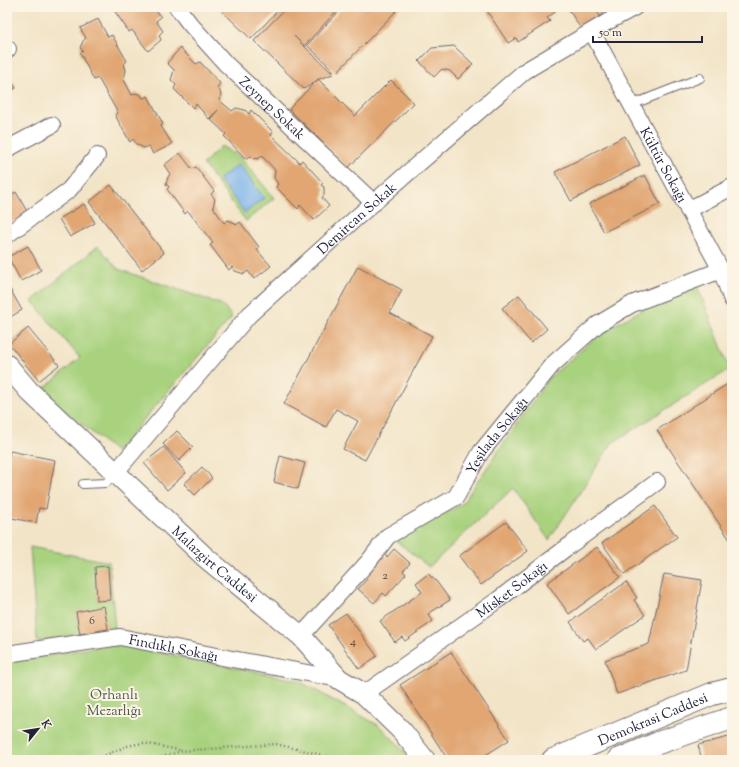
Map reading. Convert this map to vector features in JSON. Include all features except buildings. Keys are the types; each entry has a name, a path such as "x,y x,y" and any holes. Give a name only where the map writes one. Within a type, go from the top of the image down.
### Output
{"main road":[{"name":"Demokrasi Caddesi","path":"553,760 706,697 732,689"},
{"name":"Demokrasi Caddesi","path":"618,760 658,743 732,718"}],"street":[{"name":"Zeynep Sokak","path":"177,7 190,24 226,64 374,203"},
{"name":"Demircan Sokak","path":"115,473 249,315 374,203 525,72 635,7"},
{"name":"Kültür Sokağı","path":"592,32 688,210 725,274 732,300"},
{"path":"7,149 52,125"},
{"path":"7,235 69,190 97,156"},
{"path":"688,210 732,187"},
{"name":"Yeşilada Sokağı","path":"301,636 369,561 388,536 456,497 481,452 552,364 598,325 632,304 725,274"},
{"name":"Malazgirt Caddesi","path":"7,365 28,391 206,558 301,636 340,679 364,694 402,731 425,760"},
{"name":"Misket Sokağı","path":"364,694 658,482"},
{"name":"Fındıklı Sokağı","path":"7,654 120,637 340,679"}],"lane":[{"path":"632,105 700,78"},
{"path":"83,484 106,483 115,473"}],"path":[{"path":"94,760 127,746 144,743 181,751"},
{"path":"154,760 181,751 276,744 343,760"}],"green space":[{"path":"221,146 240,157 274,198 246,221 203,164"},
{"path":"98,246 118,269 223,305 232,317 116,452 41,391 80,358 32,301"},
{"path":"697,285 730,369 612,443 549,540 513,488 429,567 395,540 462,504 548,379 602,332 645,308"},
{"path":"30,547 109,562 115,628 37,642"},
{"name":"Orhanlı Mezarlığı","path":"115,644 297,680 378,725 402,748 409,760 7,760 7,662"}],"water":[{"path":"239,164 264,198 245,213 219,179"}]}
